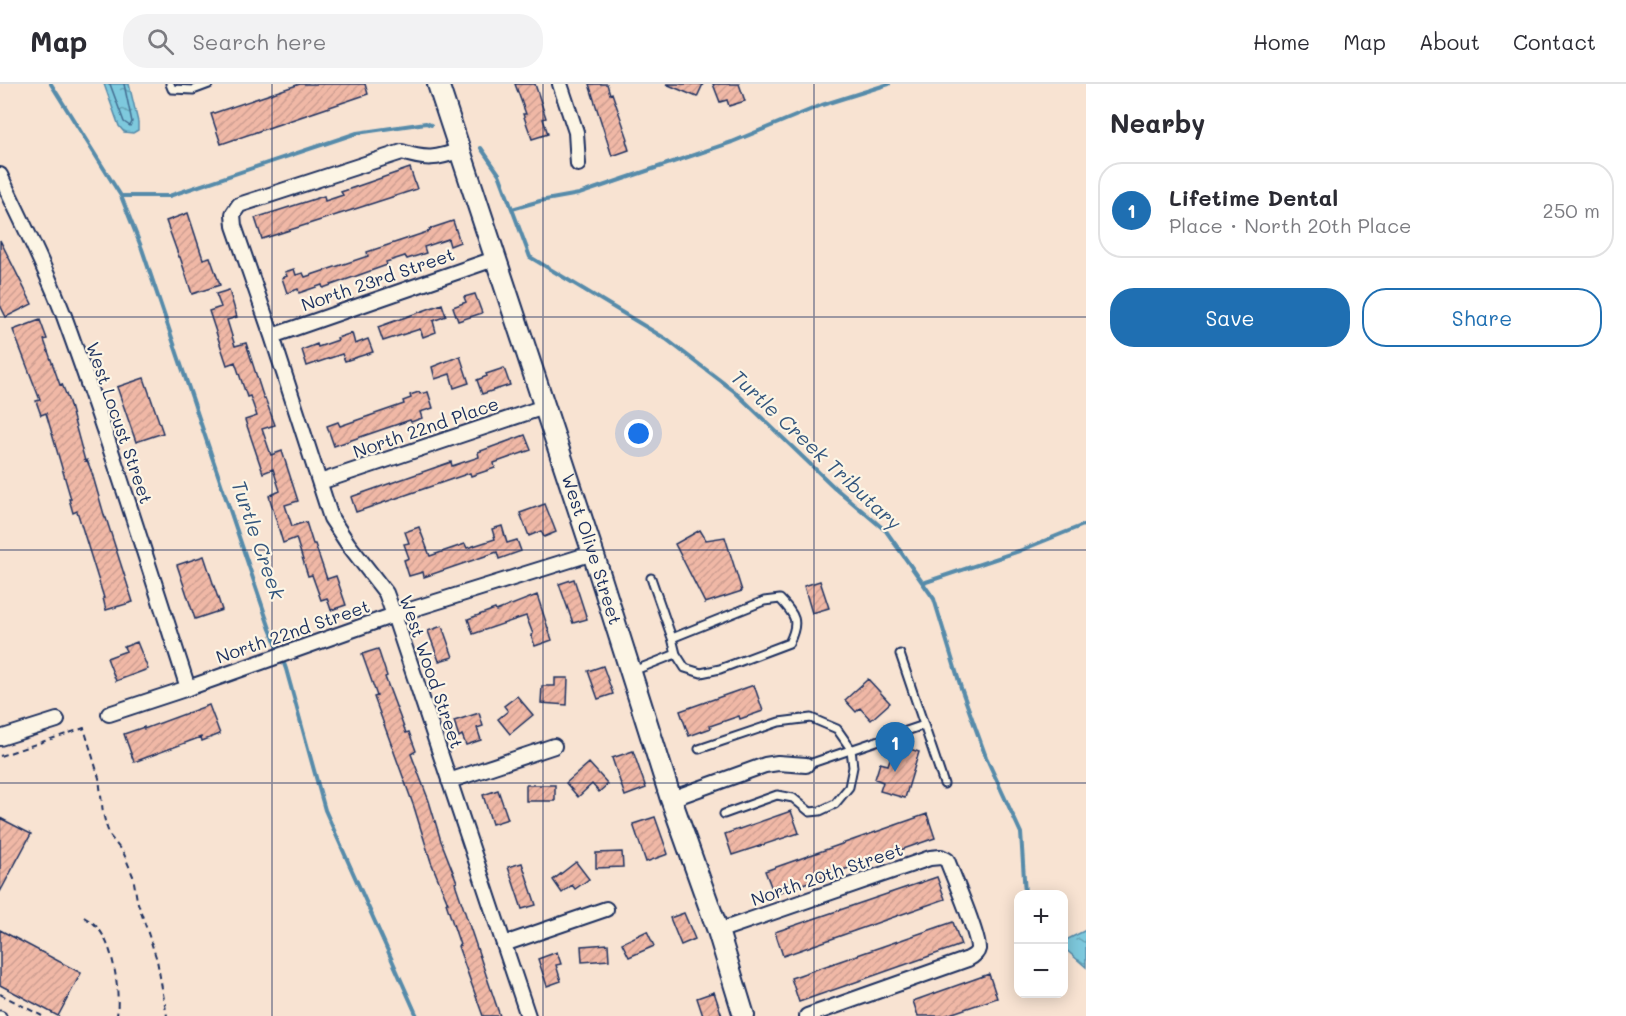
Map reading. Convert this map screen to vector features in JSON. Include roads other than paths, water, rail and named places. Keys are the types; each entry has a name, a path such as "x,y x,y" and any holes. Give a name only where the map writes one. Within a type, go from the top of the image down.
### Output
{"main road":[{"name":"West Olive Street","path":"438,84 497,258 671,799 718,931 744,1016"}],"street":[{"path":"560,84 576,132 578,164"},
{"name":"West Wood Street","path":"460,150 433,158 417,157 402,152 239,205 233,214 234,226 331,518 386,593 528,1016"},
{"name":"West Locust Street","path":"0,175 48,277 63,316 114,460 188,688"},
{"name":"North 23rd Street","path":"272,336 497,258"},
{"name":"North 22nd Place","path":"320,482 544,407"},
{"name":"North 22nd Street","path":"109,714 394,615 593,553"},
{"path":"0,738 57,720"},
{"path":"449,781 554,746"},
{"path":"671,799 765,765 778,763 806,765"},
{"name":"North 20th Street","path":"718,931 930,858 941,857 947,860 974,931 978,949 975,955 968,960 807,1016"},
{"path":"504,944 606,909"}],"lane":[{"path":"170,84 172,89 193,90 209,84"},
{"path":"651,578 676,654 685,668 700,673 720,669 789,643 795,630 792,612 780,599 764,601 672,638"},
{"path":"631,672 676,654"},
{"path":"900,654 944,784"},
{"path":"699,749 779,722 812,718 837,729 851,749 853,767 849,787 835,804 820,811 810,812 793,798 777,795 724,814"},
{"path":"806,765 924,725"}],"water":[{"path":"104,84 129,84 138,130 133,133 124,132 119,126"},
{"path":"1086,930 1086,967 1068,951 1068,939"}],"waterway":[{"name":"Turtle Creek","path":"51,84 121,196 142,249 279,651"},
{"path":"512,209 579,194 732,142 822,105 889,84"},
{"name":"Turtle Creek Tributary","path":"121,196 169,196 357,133 426,123 431,125"},
{"name":"Turtle Creek Tributary","path":"481,148 499,174 530,257 666,339 734,391 834,487 886,531 934,599 961,688 986,757 1021,833 1025,890"},
{"path":"923,583 1019,551 1086,524"},
{"name":"Turtle Creek","path":"282,658 325,810 417,1016"}],"place":[{"name":"Lifetime Dental","path":"895,772"}]}
